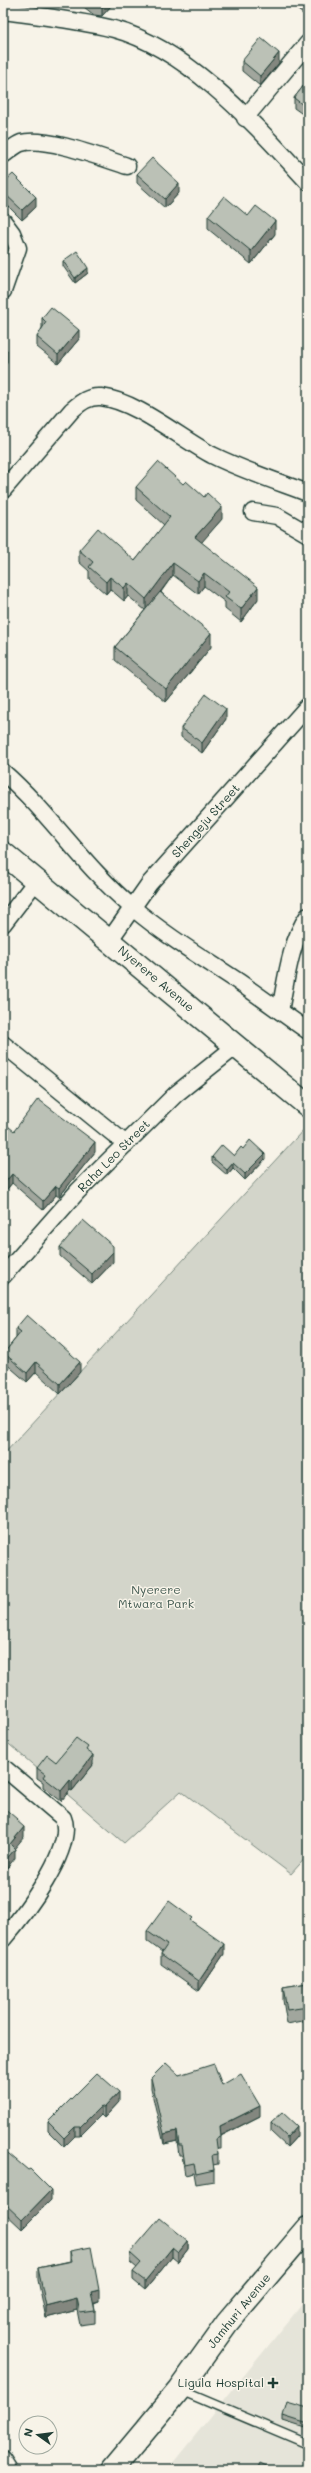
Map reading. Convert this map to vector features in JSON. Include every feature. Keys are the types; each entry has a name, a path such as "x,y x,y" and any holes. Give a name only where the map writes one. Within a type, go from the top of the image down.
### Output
{"street":[{"path":"3,11 115,29 148,43 191,67 246,118 308,182"},
{"path":"246,118 308,43"},
{"path":"3,155 21,144 35,142 65,147 127,166"},
{"path":"3,221 12,233 18,248 3,291"},
{"path":"3,490 72,410 85,399 100,397 114,400 153,419 212,455 308,493"},
{"path":"253,512 277,516 308,534"},
{"name":"Shengeju Street","path":"109,941 149,884 308,706"},
{"path":"3,772 18,785 86,863 133,908 186,949 239,982 308,1032"},
{"name":"Nyerere Avenue","path":"3,853 36,882 308,1106"},
{"path":"3,924 36,882"},
{"path":"280,1011 289,966 302,925 308,916"},
{"path":"3,1044 126,1144"},
{"name":"Raha Leo Street","path":"3,1276 78,1191 176,1094 236,1046"},
{"path":"3,1768 64,1818 67,1826 63,1845 31,1904 3,1939"},
{"name":"Jamhuri Avenue","path":"112,2470 179,2390 227,2323 308,2228"},
{"path":"3,2460 10,2470"}],"lane":[{"path":"179,2390 308,2444"}],"shaded area":[{"name":"Ligula Hospital","path":"308,2297 308,2470 167,2470"}],"green space":[{"name":"Nyerere Mtwara Park","path":"307,1126 308,1855 291,1874 181,1791 124,1843 3,1739 3,1455"}],"building":[{"path":"91,3 105,3 102,7"},
{"path":"302,3 308,3 308,8"},
{"path":"261,38 279,53 260,76 242,61"},
{"path":"308,80 308,109 294,98"},
{"path":"152,158 179,183 165,199 137,174"},
{"path":"13,174 36,197 22,210 3,192 3,183"},
{"path":"224,196 248,216 256,206 275,221 251,251 208,216"},
{"path":"77,251 88,268 75,278 63,261"},
{"path":"51,307 79,330 58,355 37,337 46,322 42,318"},
{"path":"3,346 7,350 3,355"},
{"path":"158,462 183,484 186,481 204,497 207,493 222,507 195,537 258,587 241,609 225,597 229,592 204,573 198,581 173,563 146,599 128,583 124,588 110,577 106,582 89,567 93,562 79,550 98,528 135,561 170,517 136,487"},
{"path":"160,592 211,633 166,689 115,647"},
{"path":"206,694 226,709 202,743 181,728"},
{"path":"38,1099 95,1142 59,1188 56,1186 43,1201 12,1174 3,1185 3,1122 14,1131"},
{"path":"250,1140 265,1154 245,1174 233,1163 227,1170 212,1157 222,1145 234,1156 241,1147 243,1149"},
{"path":"83,1220 113,1246 113,1252 92,1274 60,1247"},
{"path":"27,1315 80,1362 60,1384 36,1362 27,1373 4,1353 21,1332 16,1328"},
{"path":"76,1738 88,1747 86,1750 93,1755 72,1782 70,1780 61,1791 43,1777 45,1774 37,1768 47,1755 56,1762"},
{"path":"3,1807 24,1827 10,1844 15,1849 3,1863"},
{"path":"169,1901 192,1918 190,1920 224,1944 199,1981 161,1954 167,1945 147,1931"},
{"path":"308,1983 308,2007 287,2010 283,1987"},
{"path":"166,2063 179,2075 214,2064 222,2085 241,2074 260,2106 220,2126 221,2137 216,2139 218,2154 212,2155 214,2170 196,2174 194,2163 185,2165 182,2145 179,2145 177,2131 164,2134 151,2078"},
{"path":"97,2073 119,2092 104,2108 101,2106 80,2127 75,2127 64,2138 48,2122"},
{"path":"282,2112 297,2126 287,2137 271,2122"},
{"path":"3,2149 28,2170 30,2169 51,2190 22,2220 3,2202"},
{"path":"160,2218 188,2241 178,2253 172,2248 145,2281 133,2272 141,2263 130,2253"},
{"path":"91,2247 99,2290 91,2292 95,2311 80,2313 77,2298 46,2306 38,2268 72,2261 70,2251"},
{"path":"287,2402 308,2408 308,2424 283,2416"},
{"path":"260,2463 275,2470 257,2470"}],"place":[{"name":"Ligula Hospital","path":"273,2383"}]}
